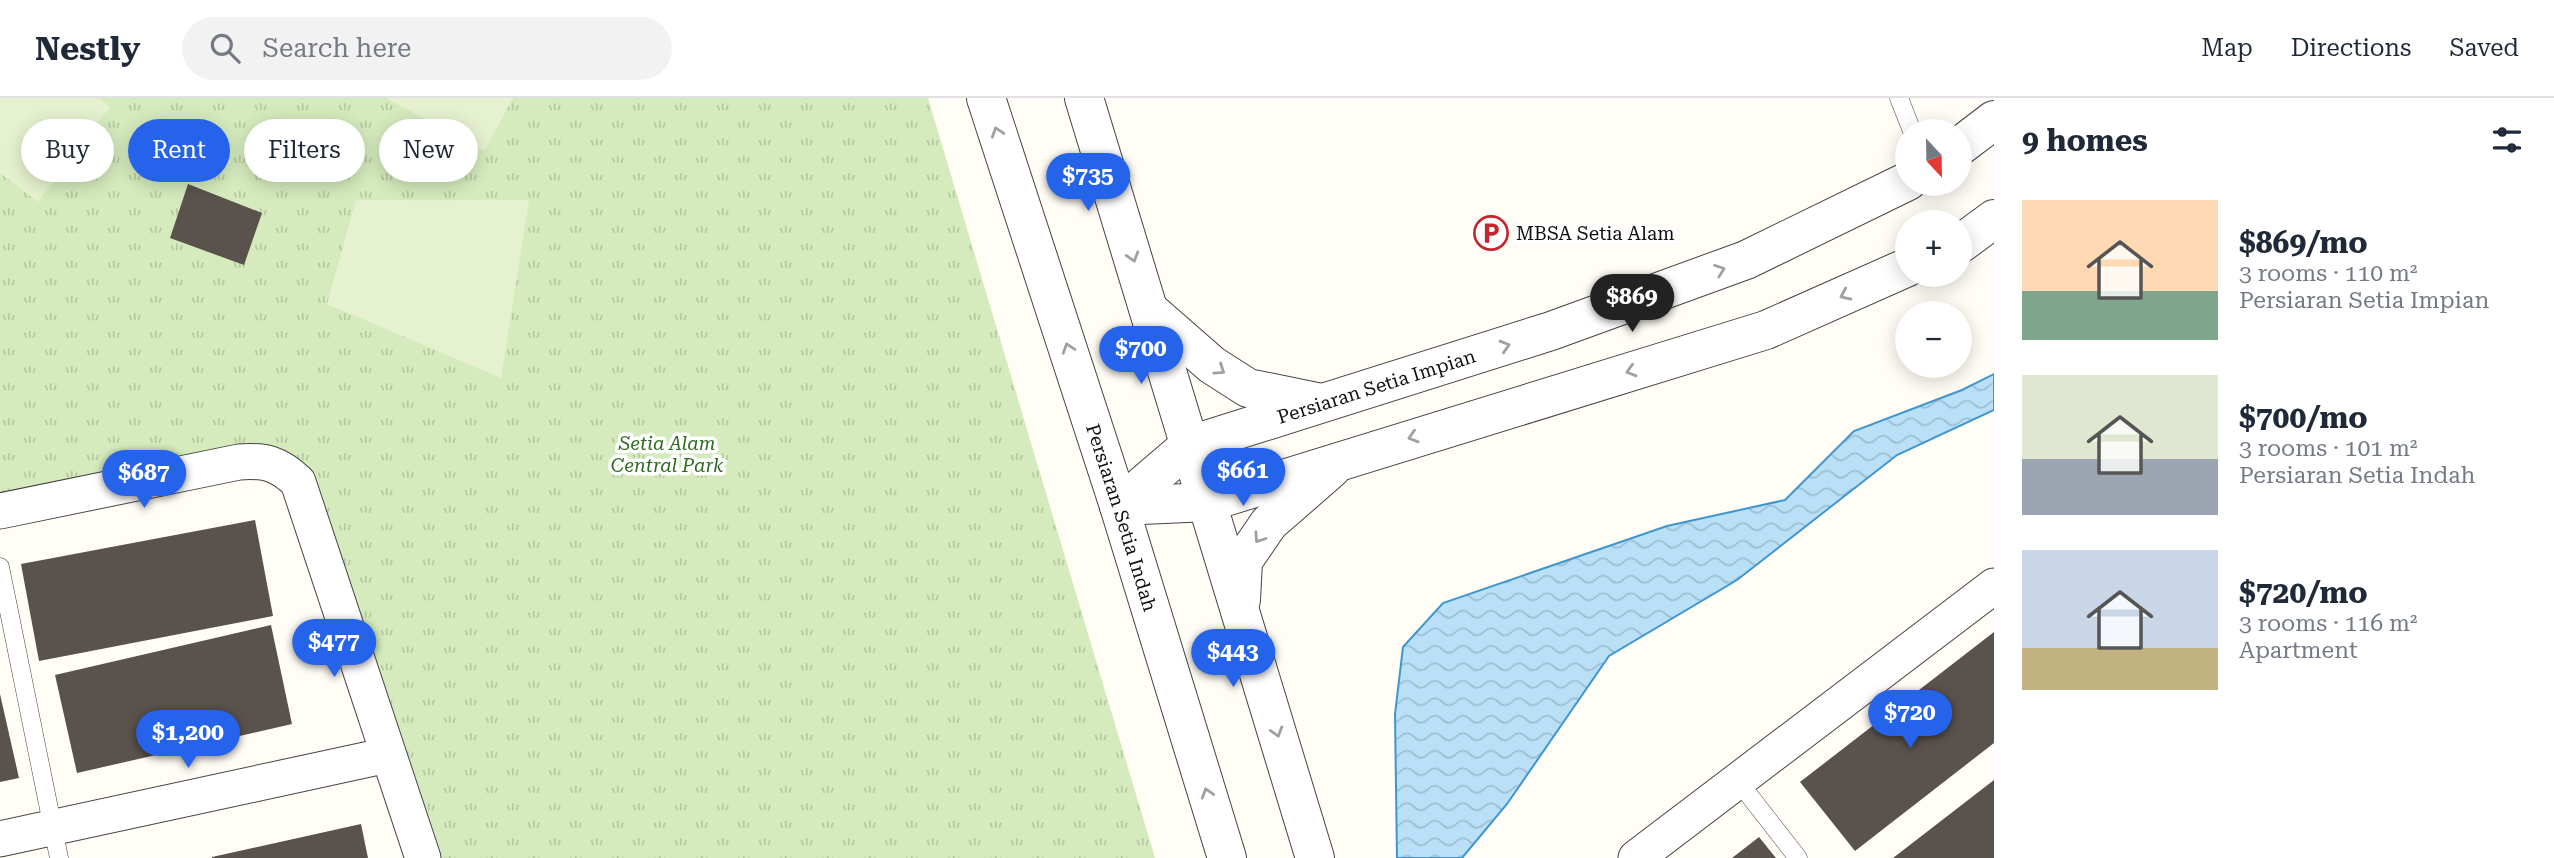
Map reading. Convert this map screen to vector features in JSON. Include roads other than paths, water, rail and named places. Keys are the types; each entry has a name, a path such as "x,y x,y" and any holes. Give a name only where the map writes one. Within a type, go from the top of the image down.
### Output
{"street":[{"name":"Persiaran Setia Indah","path":"986,98 1119,506 1227,858"},
{"path":"1084,98 1209,502 1315,858"},
{"path":"1972,137 1994,121"},
{"name":"Persiaran Setia Impian","path":"1119,506 1190,445 1551,331 1746,260 1895,187"},
{"path":"1972,235 1994,219"},
{"path":"1119,506 1209,502 1343,458 1766,330 1895,273"},
{"path":"1149,310 1212,365 1248,388 1324,403"},
{"path":"1240,608 1243,561 1269,523 1343,458"},
{"path":"0,511 239,461 263,460 281,466 298,482 423,858"},
{"path":"1636,858 1994,586"},
{"path":"0,839 56,843 388,755"}],"lane":[{"path":"1899,98 1907,119"},
{"path":"0,567 56,843"},
{"path":"1738,781 1798,858"}],"water":[{"path":"1994,374 1994,410 1897,455 1737,580 1609,656 1507,804 1462,858 1397,858 1395,714 1403,647 1443,603 1667,526 1785,500 1854,431 1962,390"}],"place":[{"name":"MBSA Setia Alam","path":"1491,233"}],"park label":[{"name":"Setia Alam Central Park","path":"667,454"}]}
